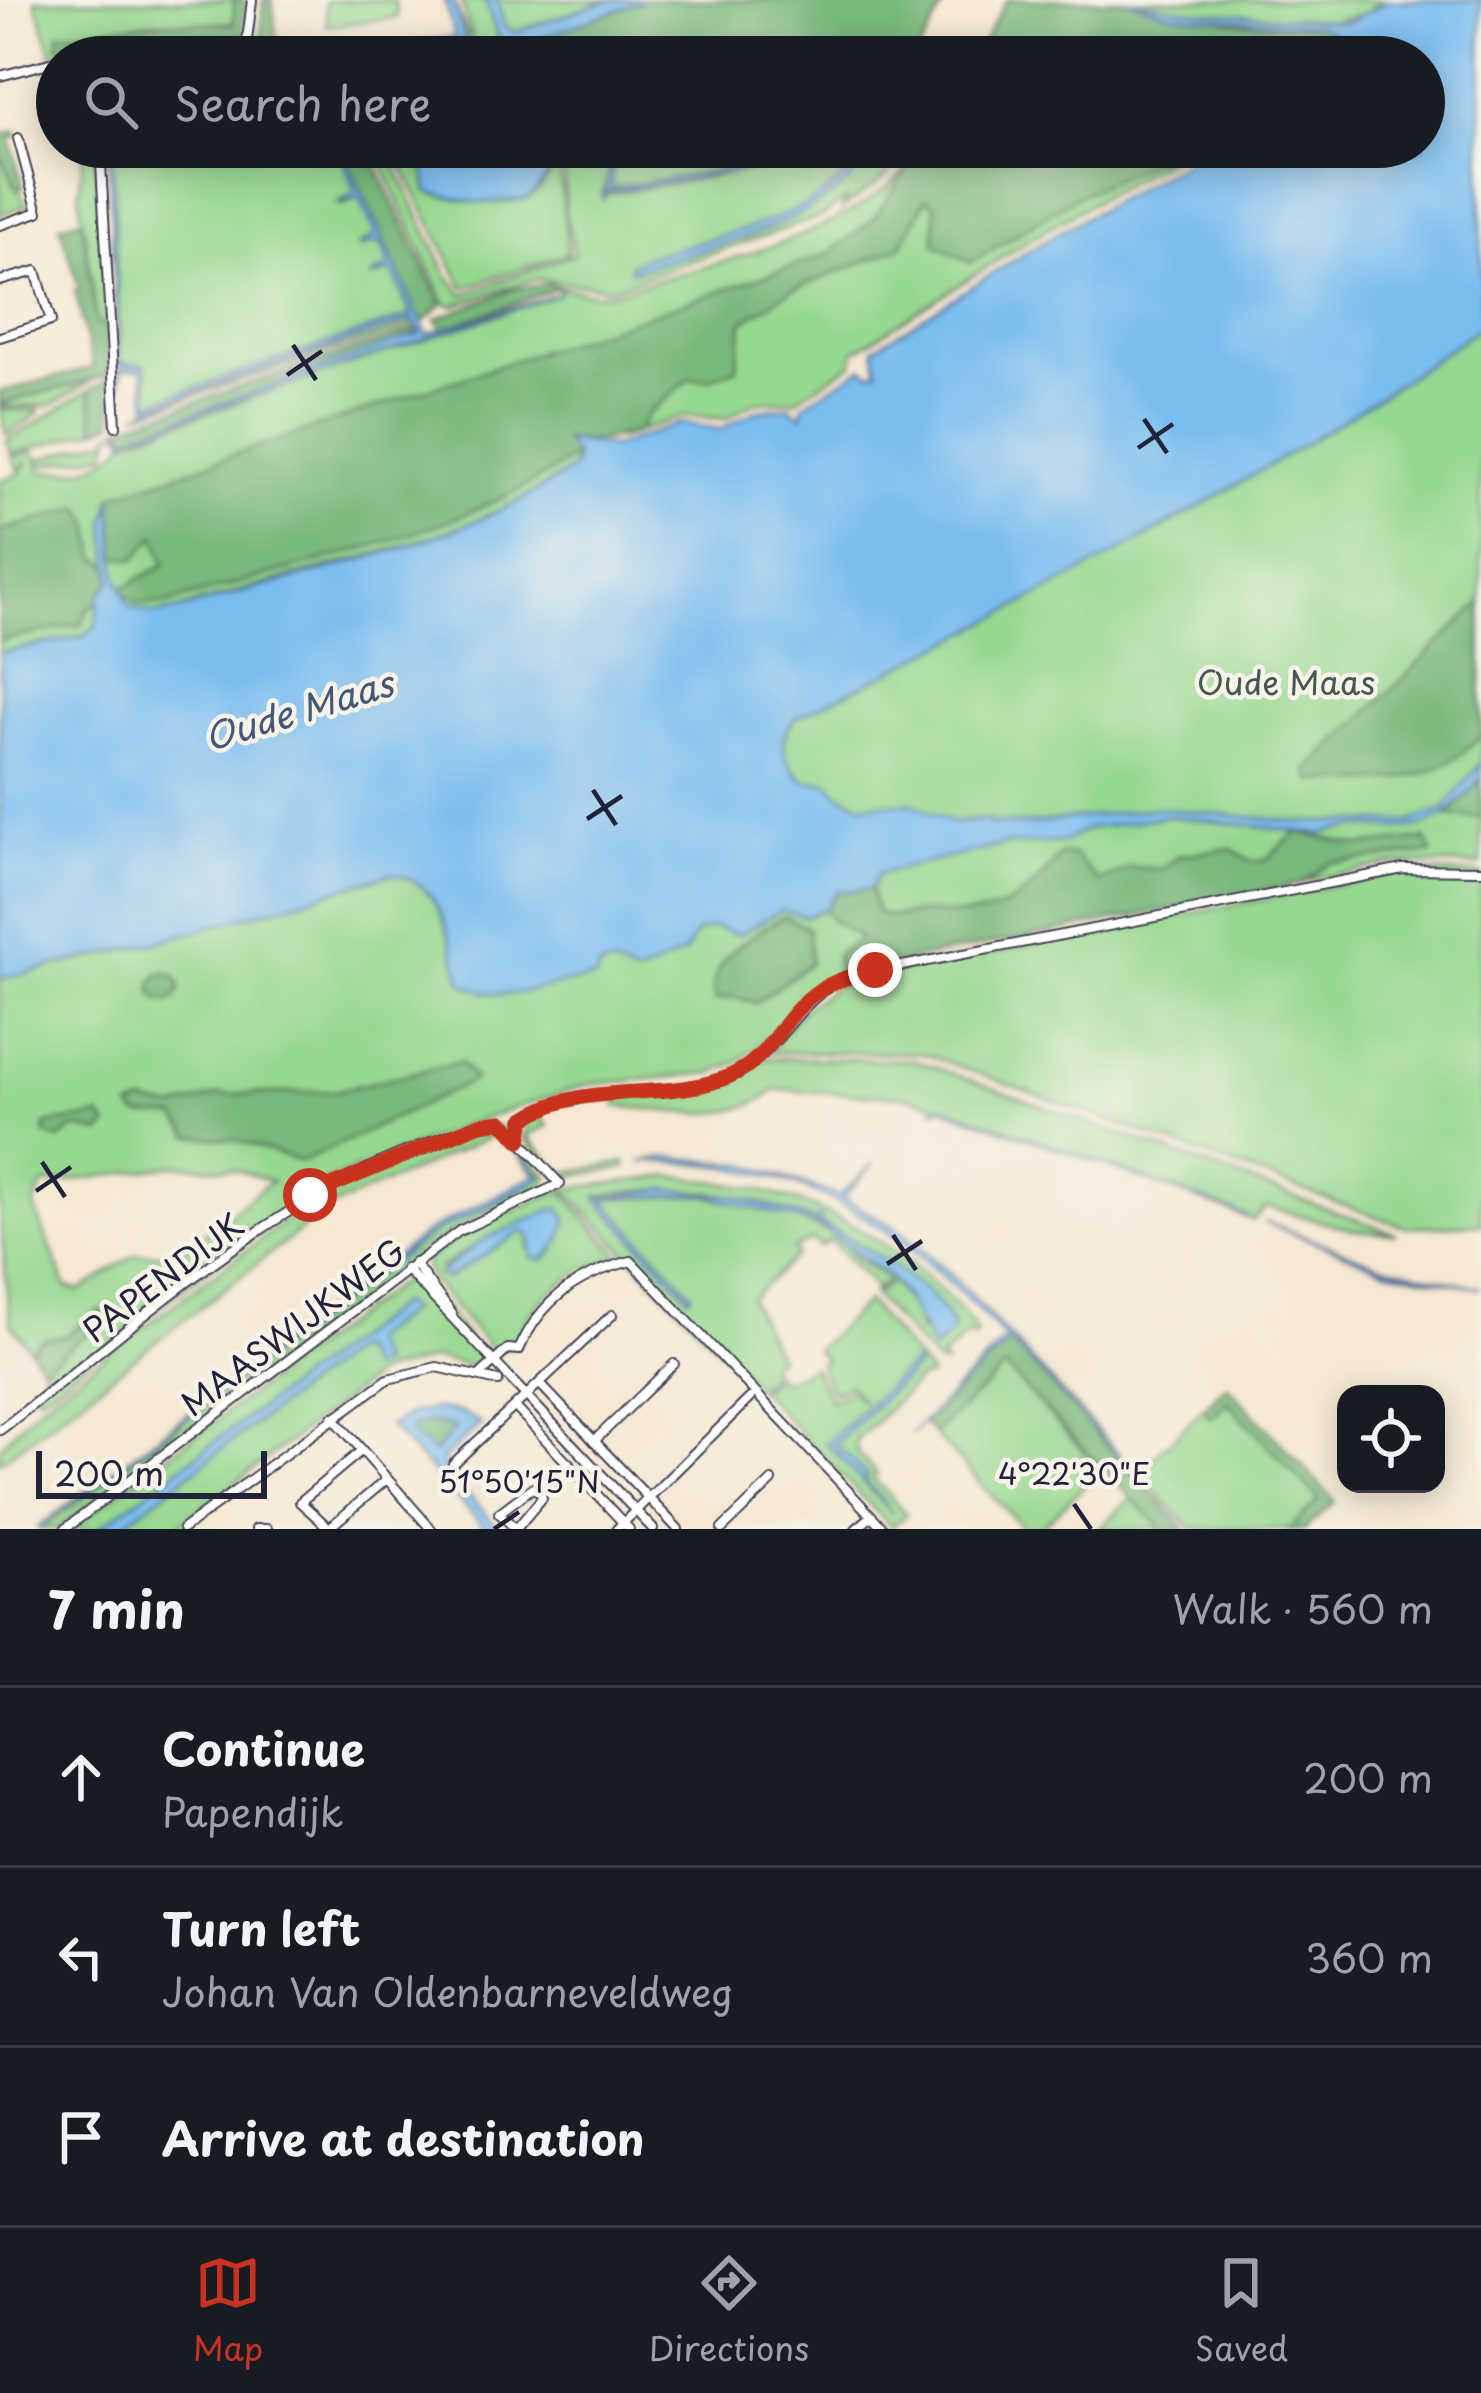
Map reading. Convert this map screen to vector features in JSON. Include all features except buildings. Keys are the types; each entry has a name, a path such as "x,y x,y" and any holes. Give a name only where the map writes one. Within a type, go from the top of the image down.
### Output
{"street":[{"path":"247,36 252,0"},
{"path":"0,76 36,67"},
{"path":"0,225 38,212 18,138"},
{"path":"101,168 116,426"},
{"path":"0,281 36,271 51,321 0,337"},
{"path":"520,1141 524,1119 550,1107 595,1094 705,1084 741,1071 764,1054 808,999 845,977 1403,868 1481,870"},
{"name":"PAPENDIJK","path":"0,1434 310,1195 480,1124 502,1121 520,1141"},
{"name":"MAASWIJKWEG","path":"65,1529 410,1266 488,1215 560,1184 520,1141"},
{"path":"482,1374 508,1349 519,1350 536,1318 577,1280 631,1261 884,1529"},
{"path":"410,1266 653,1529"},
{"path":"453,1464 542,1386 612,1315"},
{"path":"594,1441 674,1364"},
{"path":"183,1529 366,1390 411,1371 437,1367 498,1381"},
{"path":"542,1386 678,1529"},
{"path":"517,1409 623,1527 750,1398"},
{"path":"333,1417 431,1529"},
{"path":"361,1451 300,1502 329,1528 387,1479"},
{"path":"540,1491 569,1463"},
{"path":"722,1529 772,1481"},
{"path":"532,1488 540,1491 542,1498 516,1529 499,1513 532,1488"},
{"path":"856,1529 867,1520"},
{"path":"256,1529 267,1529"}],"green space":[{"path":"35,0 234,0 234,23 155,22 47,36"},
{"path":"234,0 245,0 243,36 156,35 155,22 233,24"},
{"path":"263,0 272,0 276,36 261,36"},
{"path":"395,0 397,18 327,26 325,1"},
{"path":"461,0 485,0 497,36 472,36"},
{"path":"497,0 609,0 515,32 504,26"},
{"path":"644,0 947,0 927,36 543,36"},
{"path":"1007,0 1382,0 1364,15 1339,19 1331,36 986,36"},
{"path":"1007,0 1125,0 1241,23 1320,26 1335,36 987,36"},
{"path":"150,23 150,34 135,36 59,33"},
{"path":"16,131 18,136 10,139 23,187 16,189 0,154 0,135"},
{"path":"0,154 27,206 0,215"},
{"path":"82,168 96,168 106,323 97,326 79,195"},
{"path":"113,168 346,168 357,192 339,206 359,198 376,235 357,246 380,242 390,265 372,278 392,270 411,316 149,403 145,364 120,363"},
{"path":"351,168 377,168 442,305 422,323"},
{"path":"384,168 396,168 448,276 463,295 574,254 565,212 564,168 610,168 602,195 766,168 851,168 822,195 795,211 644,258 630,265 632,271 768,228 831,195 859,168 894,168 842,209 847,198 823,216 612,288 535,279 453,306 445,303"},
{"path":"403,168 424,168 428,192 488,202 528,196 542,187 551,168 559,168 568,253 464,288"},
{"path":"612,168 731,168 609,188"},
{"path":"906,168 1154,168 1053,225 855,351 853,363 796,400 754,402 726,419 683,416 620,438 566,440 574,467 539,490 462,526 130,623 0,653 0,480 20,474 28,460 19,471 13,457 34,451 42,471 90,467 128,440 559,294 561,287 594,294 615,292 784,242 865,203"},
{"path":"909,168 1138,168 1072,199 971,263 935,244 935,205 926,199 901,247 790,291 743,322 737,368 709,379 689,379 648,414 638,431 601,441 566,440 574,454 567,461 477,509 374,546 166,604 138,604 120,590 165,564 155,536 135,559 116,557 112,496 826,255 872,221"},
{"path":"82,219 97,325 106,323 109,375 0,404 0,392 93,368 75,290 79,288 60,225"},
{"path":"561,287 443,329 436,319 514,289"},
{"path":"413,320 415,325 137,414 148,408"},
{"name":"Oude Maas","path":"1481,326 1481,865 1394,864 839,971 809,992 763,1043 736,1063 711,1073 585,1085 476,1121 318,1185 38,1396 34,1390 43,1381 43,1367 112,1315 99,1310 65,1336 42,1339 30,1349 10,1323 0,1215 0,979 158,942 390,874 786,730 797,717 1147,535","holes":["178,1165 234,1169 271,1181 180,1253 135,1255 80,1291 66,1287 34,1206 43,1185"]},
{"path":"419,328 416,338 129,436 123,429 118,432 119,427"},
{"path":"111,379 114,422 95,430 90,390"},
{"path":"94,380 50,406 0,407 18,399"},
{"path":"90,390 95,430 12,454 7,441"},
{"path":"0,410 37,410 40,412 7,435"},
{"path":"113,430 106,454 41,465 39,459 108,439"},
{"path":"81,507 91,523 97,557 110,566 112,584 101,591 98,604 88,608 82,624 0,641 0,531"},
{"path":"1481,603 1481,735 1444,765 1424,773 1382,781 1312,781 1309,769"},
{"path":"1481,778 1481,818 1448,816"},
{"path":"1297,832 1360,846 1426,839 1432,853 1330,863 1301,884 839,974 835,956 861,938 832,921 825,909 836,892 871,889 877,913 885,915 974,914 1020,897 1061,854 1074,855 1099,882 1131,867 1163,869 1179,855 1231,848 1252,862 1265,860"},
{"path":"1402,872 1481,874 1481,1224 1405,1227 921,1053 769,1052 804,1008 842,982"},
{"path":"784,916 808,928 810,963 756,1003 733,997 716,1000 714,986 724,961 746,940"},
{"path":"166,973 176,977 180,987 176,997 166,1001 156,997 152,987 156,977"},
{"path":"763,1058 915,1060 1397,1234 1355,1230 1267,1207 1253,1220 947,1107 904,1096 775,1090 758,1101 721,1112 617,1106 618,1095 709,1086"},
{"path":"460,1062 475,1080 302,1162 236,1140 191,1136 176,1117 138,1116 131,1108 143,1103 176,1108 220,1095 335,1091"},
{"path":"539,1114 548,1126 527,1136 562,1173 626,1162 626,1168 560,1178 524,1138 527,1120"},
{"path":"101,1116 108,1126 101,1133 75,1128 59,1140 45,1134 46,1124"},
{"path":"492,1125 505,1129 547,1175 547,1186 497,1205 427,1248 57,1529 42,1529 432,1234 542,1176 498,1133 328,1209 0,1462 0,1446 38,1406 326,1191"},
{"path":"670,1176 775,1194 839,1219 870,1235 927,1278 977,1333 974,1338 969,1334 942,1358 946,1364 937,1364 874,1296 891,1281 916,1315 919,1332 951,1322 876,1257 835,1232 791,1213 746,1199 699,1192 649,1190 598,1196 689,1297 692,1293 602,1199 705,1195 768,1208 840,1237 856,1258 889,1278 872,1294 875,1288 830,1240 820,1247 812,1240 793,1249 797,1255 750,1299 778,1357 768,1366 773,1372 757,1388 565,1189"},
{"path":"561,1190 622,1258 590,1267 557,1287 530,1313 518,1342 494,1353 428,1277 425,1261 469,1229","holes":["553,1209 555,1250 544,1260 529,1249 530,1233 523,1231 438,1269 483,1240"]},
{"path":"405,1279 416,1283 447,1312 483,1358 480,1368 434,1359 379,1373 175,1529 117,1529 352,1350 359,1350 369,1369 379,1364 368,1342 409,1310 401,1303 98,1529 69,1529"},
{"path":"867,1302 931,1376 919,1379 856,1441 857,1453 877,1474 873,1478 906,1514 891,1527 759,1390 776,1375 782,1381 813,1367 830,1400 851,1390 863,1402 849,1385 832,1393 819,1364 825,1360 816,1350","holes":["914,1362 918,1366 834,1444 892,1513 827,1443"]},
{"path":"105,1309 113,1315 43,1367 30,1349 42,1339 65,1336"},
{"path":"1010,1341 1185,1529 1162,1529 1005,1368 934,1434 923,1423"},
{"path":"1005,1368 1101,1470 1039,1529 1024,1529 934,1434"},
{"path":"1227,1385 1335,1501 1305,1529 1289,1529 1319,1500 1228,1402 1211,1418 1203,1409"},
{"path":"1228,1402 1320,1500 1289,1529 1192,1529 1138,1473 1203,1409 1211,1417"},
{"path":"431,1422 456,1428 434,1453 409,1432 412,1426"},
{"path":"1133,1497 1162,1529 1099,1529"}],"water":[{"path":"444,0 453,0 464,36 455,36"},
{"path":"485,0 497,0 504,26 515,32 609,0 644,0 546,36 498,36"},
{"path":"1125,0 1200,12 1348,22 1389,0 1481,0 1481,326 1317,436 1148,536 797,717 786,734 784,751 807,781 829,782 839,794 862,804 912,803 952,823 986,819 992,824 1031,824 1155,808 1302,822 1410,822 1443,810 1481,762 1481,778 1459,803 1440,818 1406,828 1348,828 1321,834 1167,816 1088,829 1063,842 1004,845 878,874 871,889 836,892 825,909 805,917 782,910 738,935 715,927 697,932 684,953 636,976 611,965 599,969 596,979 513,994 496,994 463,983 432,899 408,878 390,874 159,942 0,979 0,653 83,636 96,626 99,594 112,581 106,525 112,496 117,575 129,606 154,614 183,609 386,553 488,516 574,467 575,456 564,440 613,447 680,423 721,429 755,411 789,406 802,416 803,405 863,367 870,373 878,370 874,348 1057,233 1173,168 1445,168 1445,36 1338,36 1320,26 1175,15"},
{"path":"109,168 113,168 120,363 146,365 150,403 412,315 392,271 370,277 390,265 380,242 357,248 376,235 359,198 336,204 356,192 346,168 351,168 427,334 560,294 125,439 121,429 129,436 421,333 412,320 148,408 143,369 122,369 120,412"},
{"path":"425,168 549,168 527,199 479,203 428,192"},
{"path":"610,168 611,188 764,168 607,192 603,201"},
{"path":"852,168 860,168 831,196 801,214 732,241 631,271 630,265 644,258 734,233 796,209"},
{"path":"940,1105 1249,1217 941,1107 933,1110"},
{"path":"506,1138 542,1178 432,1234 36,1529 430,1230 536,1175"},
{"path":"671,1157 749,1165 839,1196 874,1163 843,1198 896,1228 948,1271 1142,1478 1010,1342 910,1435 1006,1339 927,1263 844,1206 752,1172 641,1162"},
{"path":"664,1189 735,1196 814,1220 820,1217 820,1223 917,1285 947,1317 953,1332 933,1350 906,1298 887,1275 818,1225 705,1195 604,1198"},
{"path":"603,1198 692,1294 689,1297 597,1199"},
{"path":"560,1209 567,1220 560,1242 544,1260 532,1258 531,1237 523,1231 446,1279 437,1275 483,1240"},
{"path":"1265,1222 1381,1265 1481,1288 1387,1270"},
{"path":"401,1303 410,1310 369,1341 380,1364 369,1370 359,1350 352,1350 117,1529 98,1529"},
{"path":"915,1361 918,1365 835,1444 867,1475 864,1479 893,1514 826,1443"},
{"path":"460,1412 481,1424 443,1459 443,1468 500,1529 486,1529 389,1426 411,1413","holes":["431,1422 455,1428 434,1453 409,1432 413,1426"]}],"route":[{"path":"310,1195 480,1124 502,1121 520,1141 524,1119 550,1107 595,1094 724,1079 764,1054 790,1017 824,987 875,970"}]}
